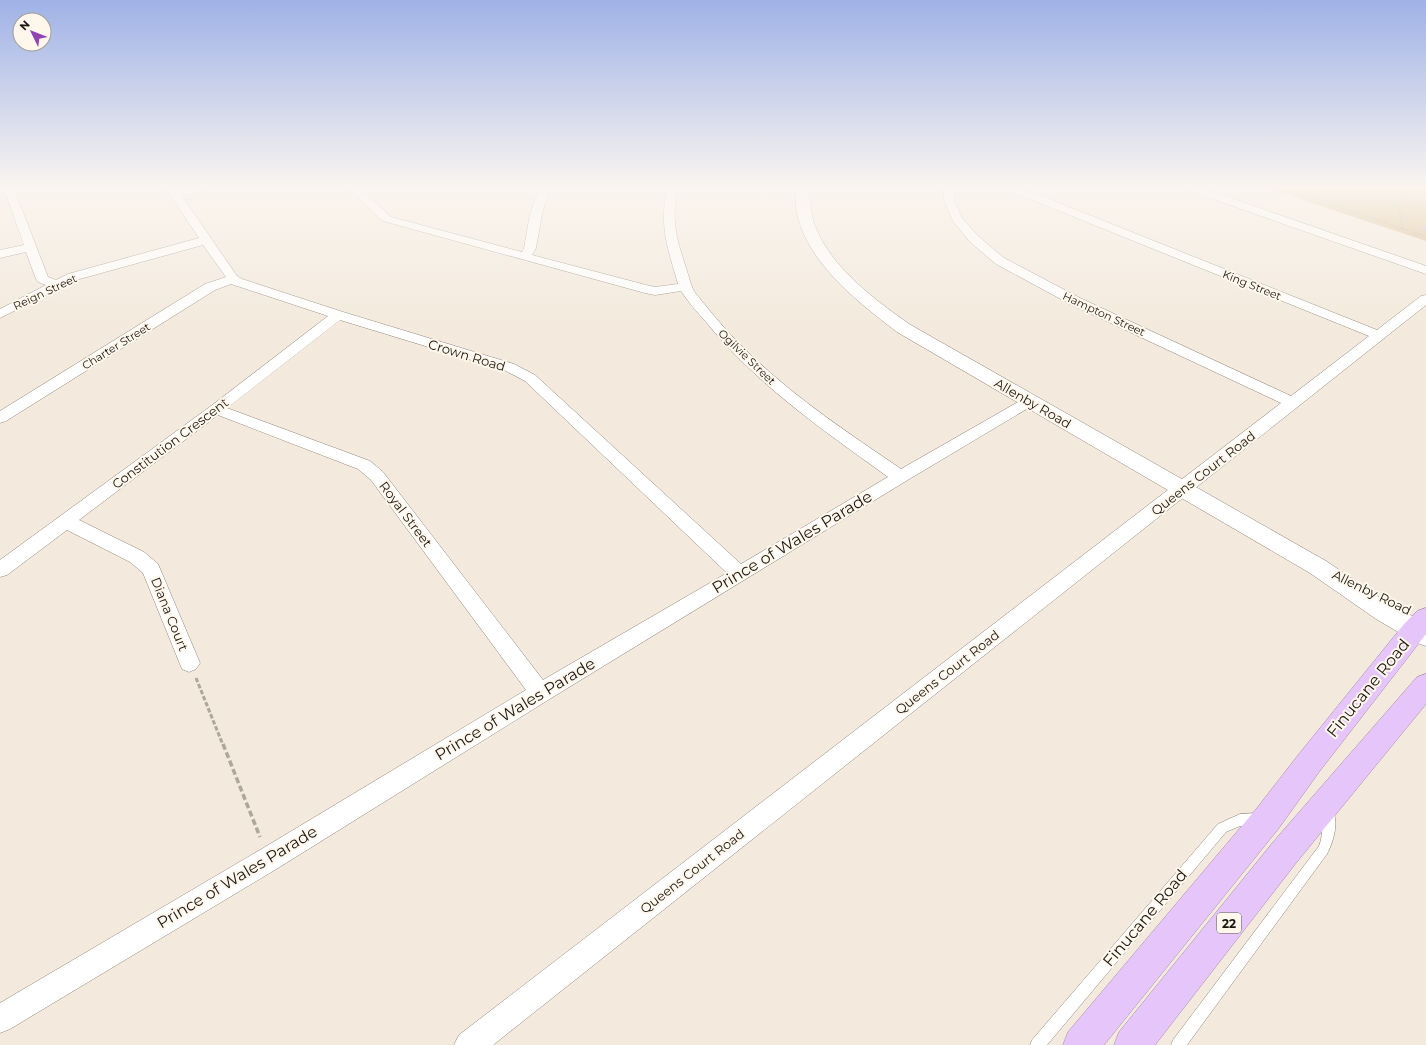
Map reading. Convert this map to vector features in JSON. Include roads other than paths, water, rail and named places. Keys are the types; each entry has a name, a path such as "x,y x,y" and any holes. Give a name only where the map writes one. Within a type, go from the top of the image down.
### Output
{"highway":[{"name":"Finucane Road","path":"1081,1045 1268,818 1308,763 1424,624"},
{"name":"22","path":"1132,1045 1327,802 1426,686"}],"main road":[{"name":"Allenby Road","path":"814,238 823,254 842,278 870,303 903,328 1318,567 1348,590 1387,615 1424,624"}],"street":[{"path":"26,238 42,279 55,284"},
{"path":"455,238 645,289 655,290 685,287"},
{"path":"525,257 530,248 532,238"},
{"name":"Ogilvie Street","path":"671,238 685,287 718,330 747,360 782,391 900,477"},
{"name":"Hampton Street","path":"973,238 1000,261 1075,301 1293,403"},
{"name":"King Street","path":"1135,238 1380,336"},
{"path":"1334,238 1426,270"},
{"name":"Crown Road","path":"207,240 233,278 245,285 508,367 530,378 740,574"},
{"name":"Reign Street","path":"0,314 55,284 79,275 207,240"},
{"path":"0,254 30,247"},
{"name":"Charter Street","path":"0,418 210,287 233,278"},
{"name":"Queens Court Road","path":"469,1045 1426,299"},
{"name":"Constitution Crescent","path":"0,570 216,409 338,315"},
{"name":"Prince of Wales Parade","path":"0,1019 900,477 1030,401"},
{"name":"Royal Street","path":"216,409 364,465 377,476 540,693"},
{"name":"Diana Court","path":"65,521 137,557 152,568 189,663"}],"lane":[{"path":"1178,1045 1323,850 1329,840 1330,828 1327,802"},
{"name":"Finucane Road","path":"1037,1045 1222,828 1229,823 1240,820 1268,818"}]}
